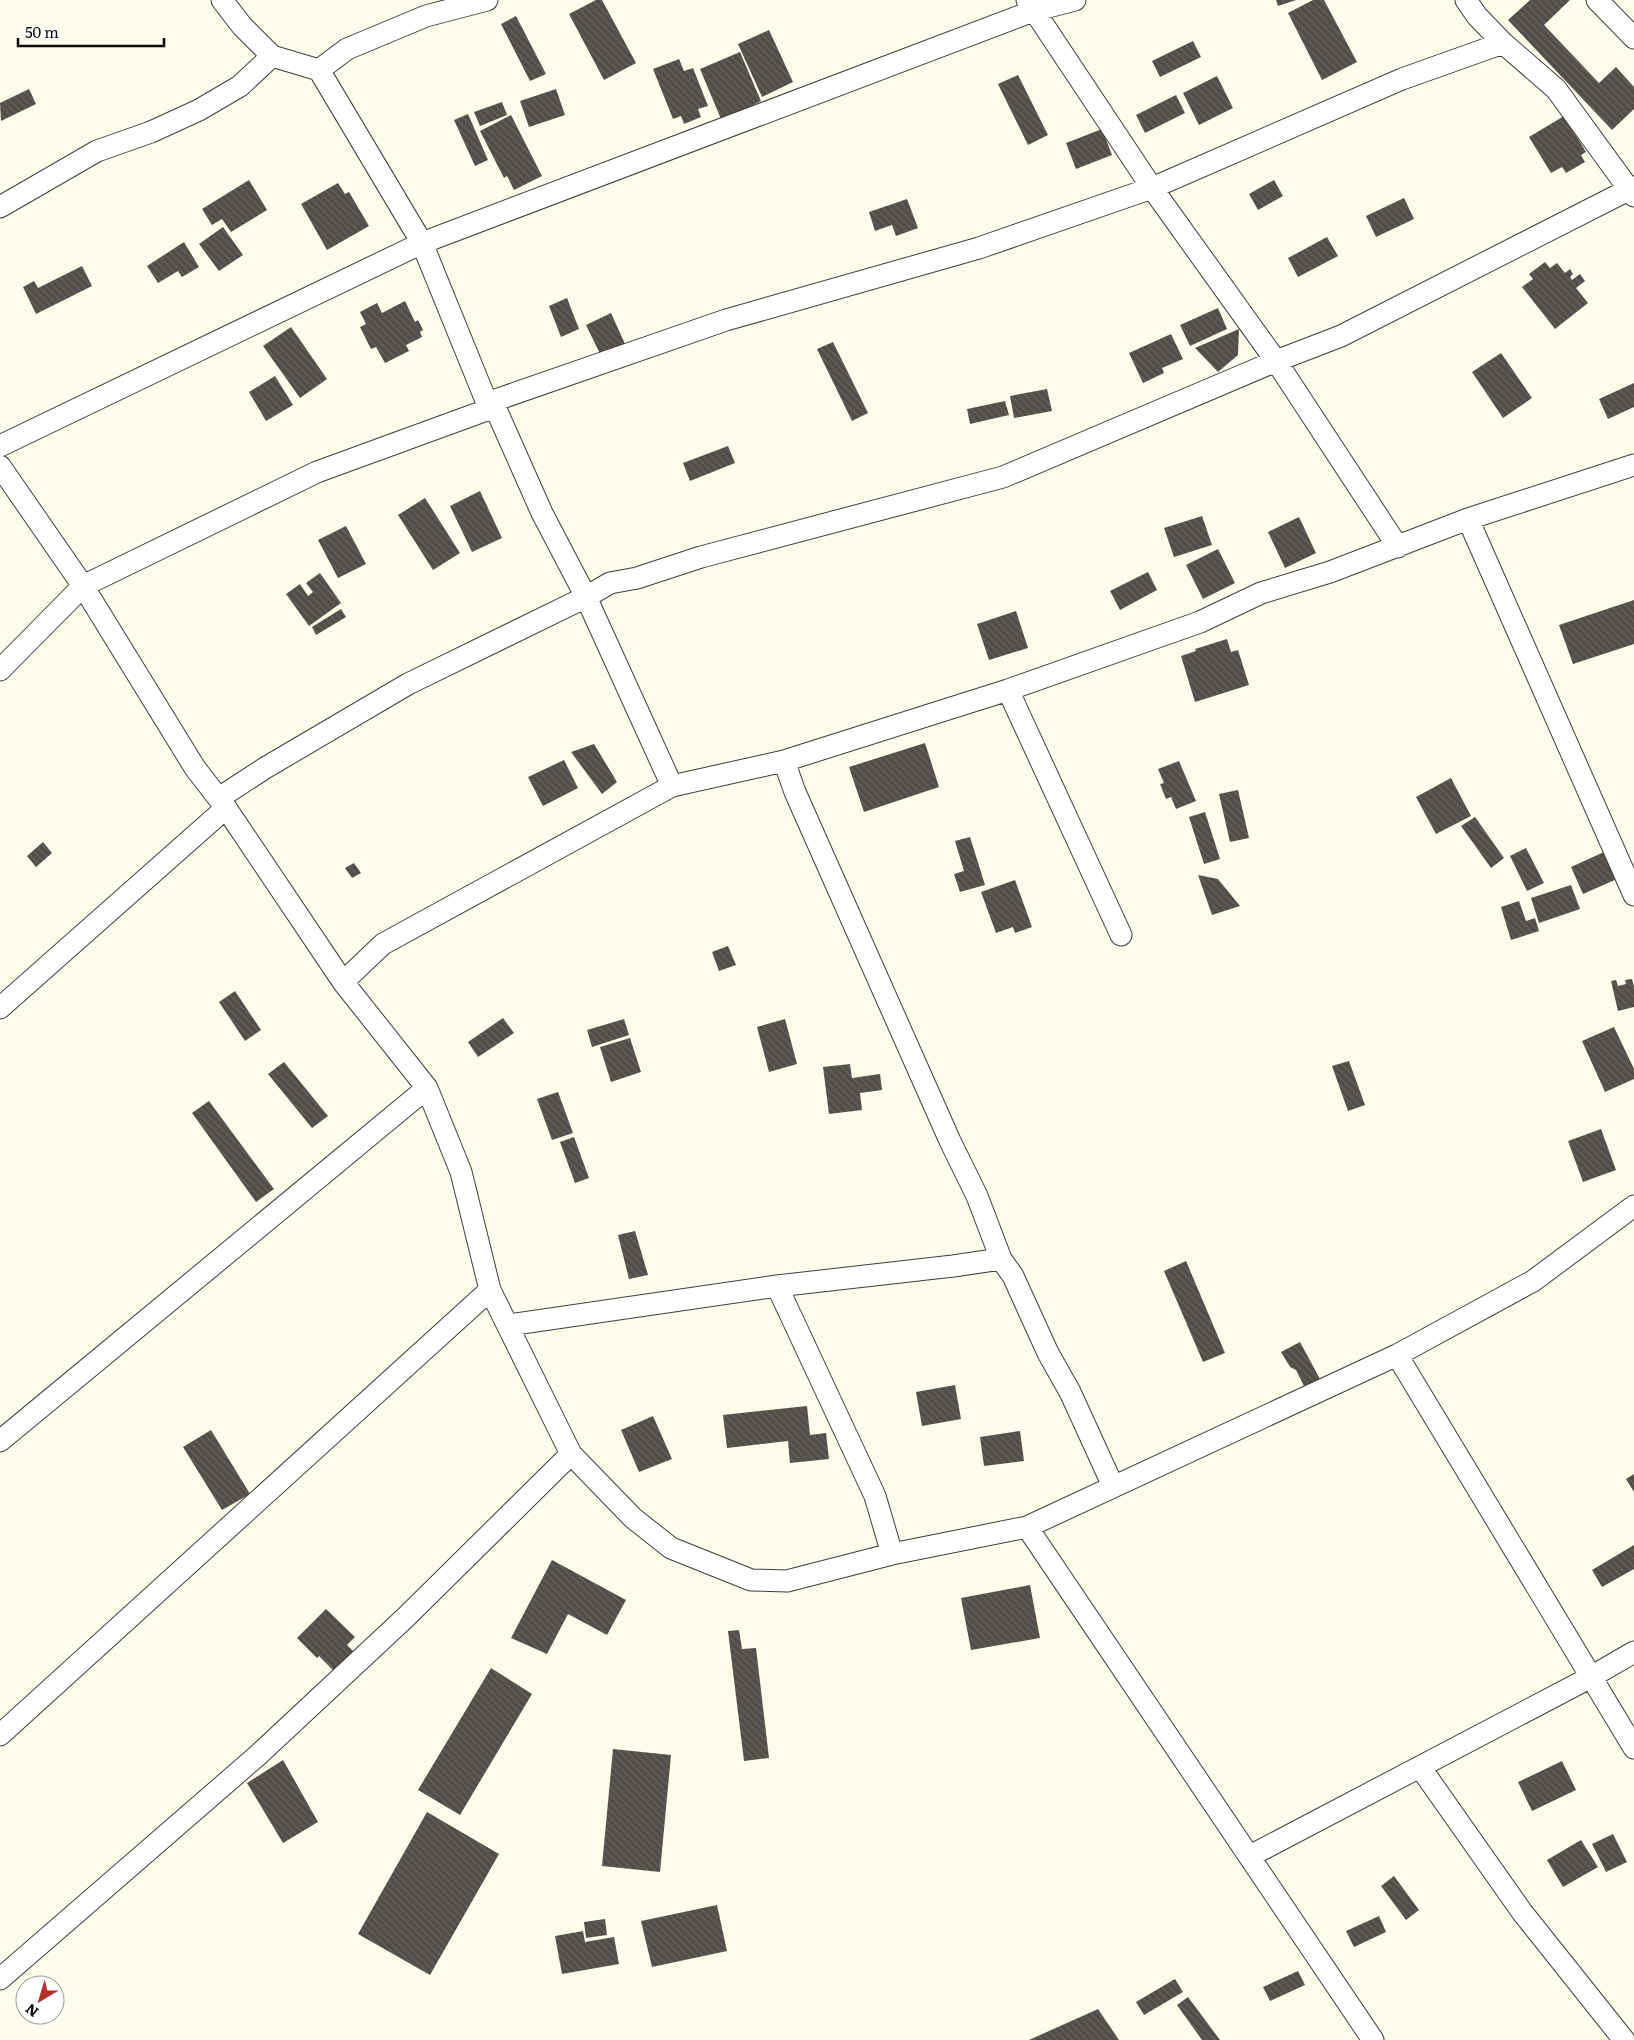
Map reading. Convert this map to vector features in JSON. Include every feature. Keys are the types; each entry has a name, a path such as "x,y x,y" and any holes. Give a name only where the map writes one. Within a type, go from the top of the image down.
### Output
{"street":[{"path":"222,0 242,26 272,56 319,70 422,243 491,405 542,513 586,597 672,786"},
{"path":"319,70 347,49 426,16 459,4 487,0"},
{"path":"0,446 422,243 1030,6 1075,0"},
{"path":"0,1008 222,803 265,768 408,684 586,597 610,583 637,578 701,557 1003,478 1276,361 1341,336 1633,191 1556,89 1503,43 1477,16 1466,0"},
{"path":"1597,0 1634,38"},
{"path":"1030,6 1152,188 1276,361 1398,547"},
{"path":"0,670 83,586 317,472 491,405 726,320 979,248 1152,188 1402,79 1503,43"},
{"path":"0,207 97,151 150,132 199,110 240,86 272,56"},
{"path":"343,982 383,944 672,786 784,761 1008,690 1200,622 1261,593 1330,572 1468,519 1634,465"},
{"path":"0,466 83,586 195,768 222,803 343,982 427,1088 461,1172 490,1290 571,1454 633,1518 670,1548 751,1580 787,1581 892,1554 1027,1527 1397,1355 1533,1281 1634,1206"},
{"path":"1468,519 1634,895"},
{"path":"1008,690 1121,934"},
{"path":"784,761 795,792 950,1142 971,1181 1001,1259 1013,1276 1048,1353 1070,1392 1113,1486"},
{"path":"0,1441 427,1088"},
{"path":"508,1326 777,1286 1001,1259"},
{"path":"777,1286 876,1496 892,1554"},
{"path":"0,1735 490,1290"},
{"path":"1397,1355 1634,1748"},
{"path":"0,1979 258,1756 406,1617 571,1454"},
{"path":"1027,1527 1250,1856 1368,2038"},
{"path":"1250,1856 1592,1677 1634,1652"},
{"path":"1420,1766 1522,1912 1624,2040"}],"building":[{"path":"596,0 602,0 636,63 604,80 569,14"},
{"path":"1276,0 1296,0 1278,6"},
{"path":"1313,0 1324,0 1357,62 1322,80 1288,13"},
{"path":"1530,0 1570,0 1544,25 1599,83 1616,67 1634,87 1634,109 1612,130 1508,20"},
{"path":"516,16 546,74 530,81 501,24"},
{"path":"769,30 793,82 762,97 738,44"},
{"path":"1193,41 1201,57 1160,77 1152,61"},
{"path":"740,52 761,101 751,106 755,115 721,119 700,69"},
{"path":"679,59 684,71 693,68 708,106 698,109 701,117 684,124 681,116 673,119 653,69"},
{"path":"1018,75 1048,135 1028,145 998,84"},
{"path":"1217,76 1233,108 1199,125 1183,93"},
{"path":"29,89 36,104 1,121 0,103"},
{"path":"556,89 565,115 529,127 520,101"},
{"path":"1176,95 1185,113 1145,133 1136,115"},
{"path":"502,102 507,115 480,126 474,112"},
{"path":"468,114 488,160 475,166 454,120"},
{"path":"511,115 542,176 514,190 507,176 504,178 480,131"},
{"path":"1564,116 1586,152 1581,155 1585,162 1566,173 1562,167 1551,173 1529,137"},
{"path":"1102,129 1112,155 1076,169 1066,143"},
{"path":"249,180 267,210 231,232 222,219 212,225 202,209"},
{"path":"1274,180 1283,196 1258,210 1249,194"},
{"path":"338,183 345,194 349,192 369,226 327,250 301,204"},
{"path":"1404,198 1414,219 1376,237 1366,216"},
{"path":"907,199 918,228 896,236 892,225 875,231 869,212"},
{"path":"223,227 243,255 219,271 199,244"},
{"path":"1327,237 1338,256 1298,277 1288,258"},
{"path":"184,242 199,267 182,277 178,271 158,283 147,266"},
{"path":"1545,262 1550,268 1557,263 1565,273 1570,269 1573,274 1570,277 1572,280 1580,274 1585,281 1576,288 1588,303 1555,329 1522,287 1533,279 1529,274"},
{"path":"82,266 92,286 36,314 23,287 34,281 38,288"},
{"path":"567,298 579,329 561,337 549,306"},
{"path":"405,301 415,322 418,320 423,330 420,332 422,337 406,345 409,351 385,363 376,347 371,349 360,327 366,324 360,312 377,303 382,313"},
{"path":"1218,308 1227,329 1190,346 1180,325"},
{"path":"611,313 630,355 606,366 586,325"},
{"path":"291,327 327,379 300,398 263,346"},
{"path":"1239,329 1238,355 1218,372 1195,348"},
{"path":"1171,334 1183,359 1162,368 1164,373 1143,383 1129,353"},
{"path":"833,342 868,413 852,421 817,349"},
{"path":"1501,353 1532,398 1503,418 1472,372"},
{"path":"275,376 293,405 266,421 249,392"},
{"path":"1634,383 1634,407 1608,419 1599,399"},
{"path":"1047,389 1052,411 1014,418 1010,396"},
{"path":"1005,401 1009,415 970,424 967,409"},
{"path":"728,446 735,463 690,481 683,463"},
{"path":"480,491 502,538 472,552 450,506"},
{"path":"425,498 460,553 433,570 398,515"},
{"path":"1202,516 1212,545 1174,557 1164,528"},
{"path":"1299,517 1316,553 1285,568 1268,532"},
{"path":"346,526 366,564 338,578 318,540"},
{"path":"1218,549 1235,583 1203,599 1186,565"},
{"path":"1148,572 1157,590 1120,610 1110,591"},
{"path":"320,573 341,603 309,626 286,594 300,584 308,596 313,592 306,583"},
{"path":"1634,600 1634,644 1573,664 1559,625"},
{"path":"341,609 346,617 316,635 312,627"},
{"path":"1016,611 1028,648 989,660 977,624"},
{"path":"1227,639 1231,652 1238,650 1249,685 1195,702 1181,656 1196,651 1195,649"},
{"path":"925,743 939,787 864,812 849,767"},
{"path":"594,744 617,782 602,794 571,752"},
{"path":"564,760 578,788 543,806 528,777"},
{"path":"1179,761 1196,801 1176,809 1171,797 1166,799 1160,784 1164,783 1158,769"},
{"path":"1451,778 1471,816 1436,834 1416,797"},
{"path":"1238,790 1249,838 1230,842 1219,794"},
{"path":"1205,812 1220,859 1204,864 1189,817"},
{"path":"1475,817 1504,858 1491,868 1461,826"},
{"path":"970,837 985,885 960,892 954,874 964,871 955,841"},
{"path":"43,842 52,853 36,867 27,856"},
{"path":"1526,848 1544,883 1527,891 1510,856"},
{"path":"1604,852 1617,879 1583,894 1571,867"},
{"path":"354,863 361,873 352,878 345,868"},
{"path":"1198,875 1218,879 1240,906 1212,915"},
{"path":"1015,880 1032,927 1015,933 1013,927 996,933 981,892"},
{"path":"1571,885 1580,909 1539,923 1531,898"},
{"path":"1519,901 1526,921 1535,918 1539,931 1511,940 1501,907"},
{"path":"728,946 736,965 719,971 712,952"},
{"path":"1632,979 1634,1007 1618,1011 1611,981 1616,980 1618,986 1626,984 1625,980"},
{"path":"235,991 261,1030 245,1041 219,1002"},
{"path":"503,1018 514,1033 478,1057 468,1042"},
{"path":"624,1019 629,1035 592,1047 587,1030"},
{"path":"785,1019 797,1064 769,1072 757,1027"},
{"path":"1614,1027 1634,1069 1634,1079 1605,1092 1582,1041"},
{"path":"630,1038 641,1072 611,1082 600,1047"},
{"path":"1349,1061 1365,1105 1348,1111 1332,1066"},
{"path":"284,1062 328,1116 312,1128 268,1074"},
{"path":"850,1064 852,1078 880,1074 882,1090 860,1093 862,1110 829,1114 823,1067"},
{"path":"558,1092 573,1133 552,1140 537,1099"},
{"path":"209,1101 274,1189 256,1202 192,1113"},
{"path":"1601,1129 1616,1170 1583,1182 1568,1141"},
{"path":"574,1137 589,1178 575,1183 560,1142"},
{"path":"635,1231 648,1275 629,1279 618,1235"},
{"path":"1186,1261 1225,1353 1203,1362 1164,1271"},
{"path":"1300,1342 1320,1379 1304,1386 1296,1370 1290,1367 1281,1352"},
{"path":"955,1385 961,1419 922,1426 916,1392"},
{"path":"807,1406 810,1435 826,1433 829,1459 790,1463 788,1441 727,1448 723,1415"},
{"path":"653,1416 672,1459 639,1472 621,1430"},
{"path":"211,1430 250,1494 222,1510 183,1447"},
{"path":"1020,1431 1024,1461 984,1466 980,1437"},
{"path":"1634,1474 1634,1492 1626,1479"},
{"path":"1634,1545 1634,1569 1602,1587 1592,1570"},
{"path":"552,1560 626,1600 607,1635 568,1614 547,1654 511,1638"},
{"path":"1030,1585 1040,1638 971,1650 961,1598"},
{"path":"326,1609 355,1637 347,1645 358,1656 350,1664 345,1659 333,1670 319,1656 317,1658 297,1638"},
{"path":"739,1630 742,1649 756,1648 769,1758 744,1761 728,1631"},
{"path":"491,1668 532,1694 460,1815 418,1790"},
{"path":"613,1749 671,1755 660,1872 602,1866"},
{"path":"283,1760 318,1822 283,1843 247,1783"},
{"path":"1562,1761 1576,1790 1532,1811 1518,1782"},
{"path":"427,1812 499,1854 430,1975 358,1934"},
{"path":"1613,1834 1627,1862 1606,1872 1592,1844"},
{"path":"1581,1840 1598,1867 1563,1887 1547,1860"},
{"path":"1394,1876 1419,1910 1406,1920 1381,1886"},
{"path":"717,1905 727,1951 652,1967 641,1921"},
{"path":"1379,1916 1386,1932 1354,1947 1346,1931"},
{"path":"605,1919 607,1935 586,1938 584,1922"},
{"path":"583,1931 585,1942 614,1937 619,1964 562,1974 555,1936"},
{"path":"1298,1971 1305,1985 1270,2001 1263,1987"},
{"path":"1175,1979 1183,1992 1144,2015 1136,2002"},
{"path":"1188,1997 1220,2040 1202,2040 1177,2005"},
{"path":"1098,2009 1119,2040 1029,2040"}]}
